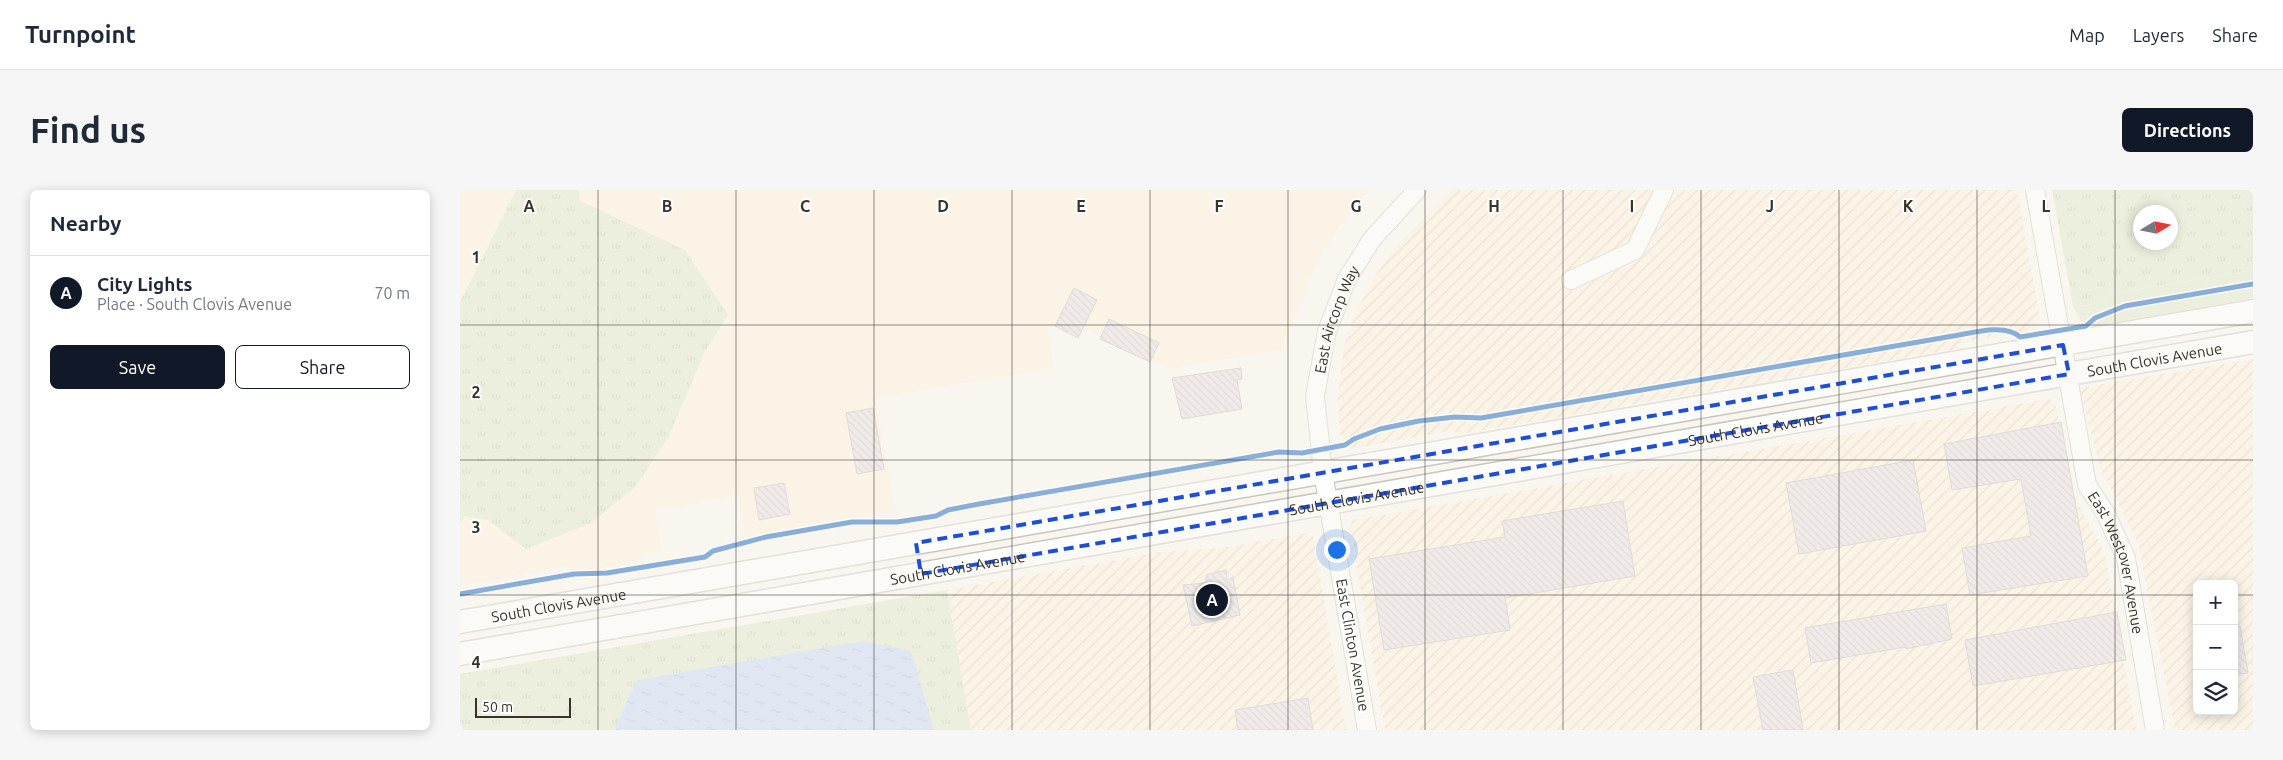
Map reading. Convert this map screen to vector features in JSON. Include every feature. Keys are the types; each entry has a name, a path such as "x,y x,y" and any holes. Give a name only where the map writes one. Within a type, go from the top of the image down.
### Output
{"main road":[{"name":"South Clovis Avenue","path":"460,622 2253,311"},
{"name":"South Clovis Avenue","path":"460,654 2253,342"},
{"path":"916,543 921,574"}],"street":[{"name":"East Aircorp Way","path":"1323,472 1315,396 1327,331 1347,279 1372,238 1417,190"},
{"path":"1571,280 1635,250 1664,190"},
{"name":"East Westover Avenue","path":"2035,190 2087,484 2106,514 2126,558 2155,730"},
{"name":"East Clinton Avenue","path":"1323,472 1367,730"}],"highlighted area":[{"path":"2063,345 2069,374 921,574 916,543"}],"shaded area":[{"path":"460,190 1370,190 1341,224 1316,263 1293,324 1286,349 1170,369 1066,320 1047,328 1054,368 876,398 895,511 745,537 738,495 655,511 662,551 643,555 638,561 591,570 564,567 460,586"},
{"path":"1451,190 2017,190 2040,318 2033,329 1965,342 1956,349 1461,434 1448,431 1351,449 1341,440 1338,402 1344,346 1356,311 1380,268 1394,249"},
{"path":"2253,359 2253,730 2175,730 2138,543 2100,467 2079,388"},
{"path":"2050,399 2056,406 2072,489 2081,510 2101,545 2106,560 2136,730 1385,730 1350,528 1353,520"},
{"path":"1308,533 1313,536 1346,730 971,730 947,590 1162,552 1221,548"}],"green space":[{"path":"516,190 579,190 580,201 685,250 728,315 704,353 669,436 636,486 591,523 526,549 488,520 464,516 460,523 460,302"},
{"path":"2052,190 2253,190 2253,270 2115,293 2093,304 2073,307"},
{"path":"2253,270 2253,298 2094,326 2082,323 2073,307 2093,304 2115,293"},
{"path":"947,590 971,730 460,730 460,674"}],"water":[{"path":"863,641 911,651 934,730 616,730 615,726 637,680"}],"building":[{"path":"1074,288 1097,300 1078,338 1055,326"},
{"path":"1109,319 1159,343 1150,362 1100,339"},
{"path":"1241,368 1242,379 1237,380 1242,409 1182,419 1172,378"},
{"path":"873,408 884,469 857,474 846,413"},
{"path":"2061,422 2088,576 1970,595 1962,548 2031,536 2021,479 1952,490 1944,444"},
{"path":"1913,460 1926,531 1799,554 1786,483"},
{"path":"784,483 790,514 759,520 754,488"},
{"path":"1623,501 1635,576 1505,598 1510,630 1384,650 1369,559 1505,537 1502,521"},
{"path":"1226,570 1227,580 1233,577 1240,615 1192,626 1183,585 1206,583 1206,575"},
{"path":"1946,604 1952,639 1906,649 1905,647 1811,663 1805,628"},
{"path":"2117,612 2126,660 1973,686 1965,640"},
{"path":"2238,626 2240,626 2248,673 2238,674 2238,670"},
{"path":"1793,670 1803,730 1763,730 1753,677"},
{"path":"1308,698 1313,730 1238,730 1235,710"}],"cycle path":[{"path":"460,594 574,574 607,573 705,557 713,551 766,537 852,522 897,522 936,516 948,510 979,504 1279,452 1302,453 1345,445 1354,439 1380,429 1419,421 1455,417 1481,418 1979,331 2006,331 2020,337 2086,326 2095,318 2125,306 2253,284"}],"place":[{"name":"City Lights","path":"1212,600"}]}
